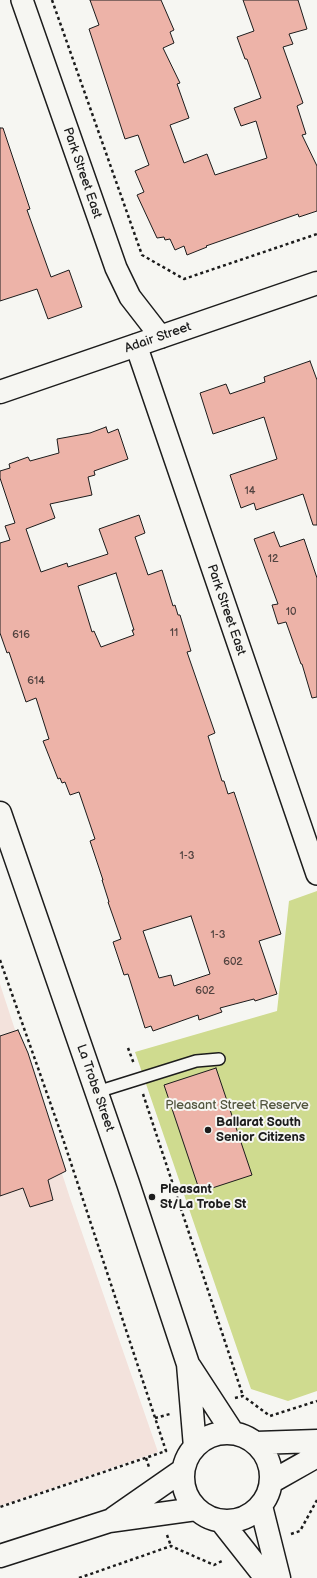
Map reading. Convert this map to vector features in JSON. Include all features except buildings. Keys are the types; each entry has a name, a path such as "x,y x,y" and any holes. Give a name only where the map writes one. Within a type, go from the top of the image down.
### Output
{"main road":[{"name":"Adair Street","path":"0,392 317,283"},
{"name":"La Trobe Street","path":"0,813 97,1092 188,1364 195,1447"},
{"name":"La Trobe Street","path":"188,1364 233,1433"},
{"path":"233,1433 244,1436 256,1443 265,1454 270,1468 271,1482 268,1495 261,1506 250,1516 236,1521 221,1521 212,1519 196,1509 188,1497 183,1484 184,1470 186,1461 195,1447 206,1438 219,1434 233,1433"},
{"path":"256,1443 317,1441"},
{"path":"271,1482 317,1456"},
{"path":"109,1521 184,1470"},
{"path":"261,1506 279,1578"},
{"path":"0,1556 109,1521 196,1509"},
{"path":"221,1521 266,1578"}],"street":[{"name":"Park Street East","path":"22,0 116,268 130,297 161,337"},
{"name":"Park Street East","path":"136,345 317,874"}],"lane":[{"path":"97,1092 196,1061 219,1059"}],"path":[{"path":"52,0 142,255 184,279 317,234"},
{"path":"0,960 63,1139 166,1451 0,1507"},
{"path":"128,1048 243,1396 270,1416 317,1401"},
{"path":"231,1399 243,1396"},
{"path":"155,1418 172,1413"},
{"path":"288,1536 300,1531 317,1500"},
{"path":"166,1530 171,1546"},
{"path":"79,1578 171,1546 214,1565"}],"shaded area":[{"path":"0,984 70,1198 158,1452 0,1506"}],"green space":[{"name":"Pleasant Street Reserve","path":"317,891 317,1391 288,1401 251,1389 135,1052 277,1011 289,901"}],"place":[{"name":"Ballarat South Senior Citizens","path":"208,1130"},
{"name":"Pleasant St/La Trobe St","path":"152,1197"}]}
